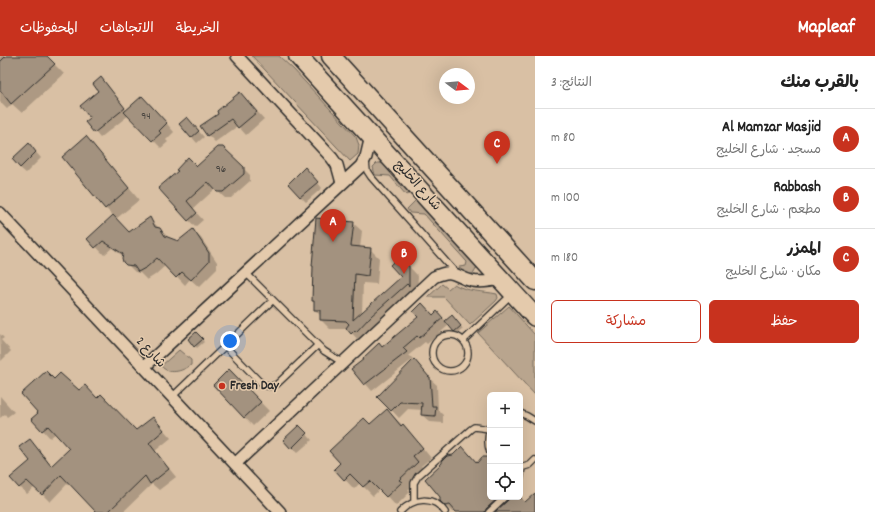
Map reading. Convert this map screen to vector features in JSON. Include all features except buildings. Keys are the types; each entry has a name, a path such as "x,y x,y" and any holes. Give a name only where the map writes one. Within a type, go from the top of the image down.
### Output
{"main road":[{"name":"شارع الخليج","path":"298,56 535,317"},
{"name":"شارع الخليج","path":"331,56 535,280"}],"street":[{"path":"237,56 332,158 337,165 342,183"},
{"path":"144,367 361,166 366,157 371,136"},
{"name":"شارع 2","path":"0,213 280,512"},
{"path":"235,464 434,277 450,272 477,282 501,279"}],"lane":[{"path":"366,157 366,164 370,177 458,275"},
{"path":"246,273 318,345 343,363"},
{"path":"464,340 514,293"},
{"path":"172,397 273,300"},
{"path":"447,334 464,340 468,352 468,358 461,368 449,371 438,367 434,363 432,357 433,345 441,336 447,334"},
{"path":"225,346 262,384 272,386 277,384 318,345"},
{"path":"523,414 535,420"},
{"path":"414,502 414,483 418,476 471,429 487,429"},
{"path":"523,467 530,465 535,460"},
{"path":"400,512 406,506 422,500 438,504 445,512"},
{"path":"489,512 502,500"}],"shaded area":[{"path":"252,56 279,56 294,70 356,137 359,145 358,154 350,161"},
{"path":"377,163 385,164 411,192 406,195 390,176 375,175 373,167"},
{"path":"417,199 476,264 477,267 474,273 465,274 462,271 459,267 466,266 467,262 424,214 410,213 407,209"},
{"path":"442,284 448,289 454,284 470,290 497,294 498,298 470,325 444,297 428,297"},
{"path":"509,306 535,335 535,395 478,333"},
{"path":"179,350 191,360 191,365 175,372 164,369 161,366"}],"place":[{"name":"الممزر","path":"497,164"},
{"name":"Al Mamzar Masjid","path":"333,242"},
{"name":"Rabbash","path":"404,274"},
{"name":"Fresh Day","path":"222,386"}]}
